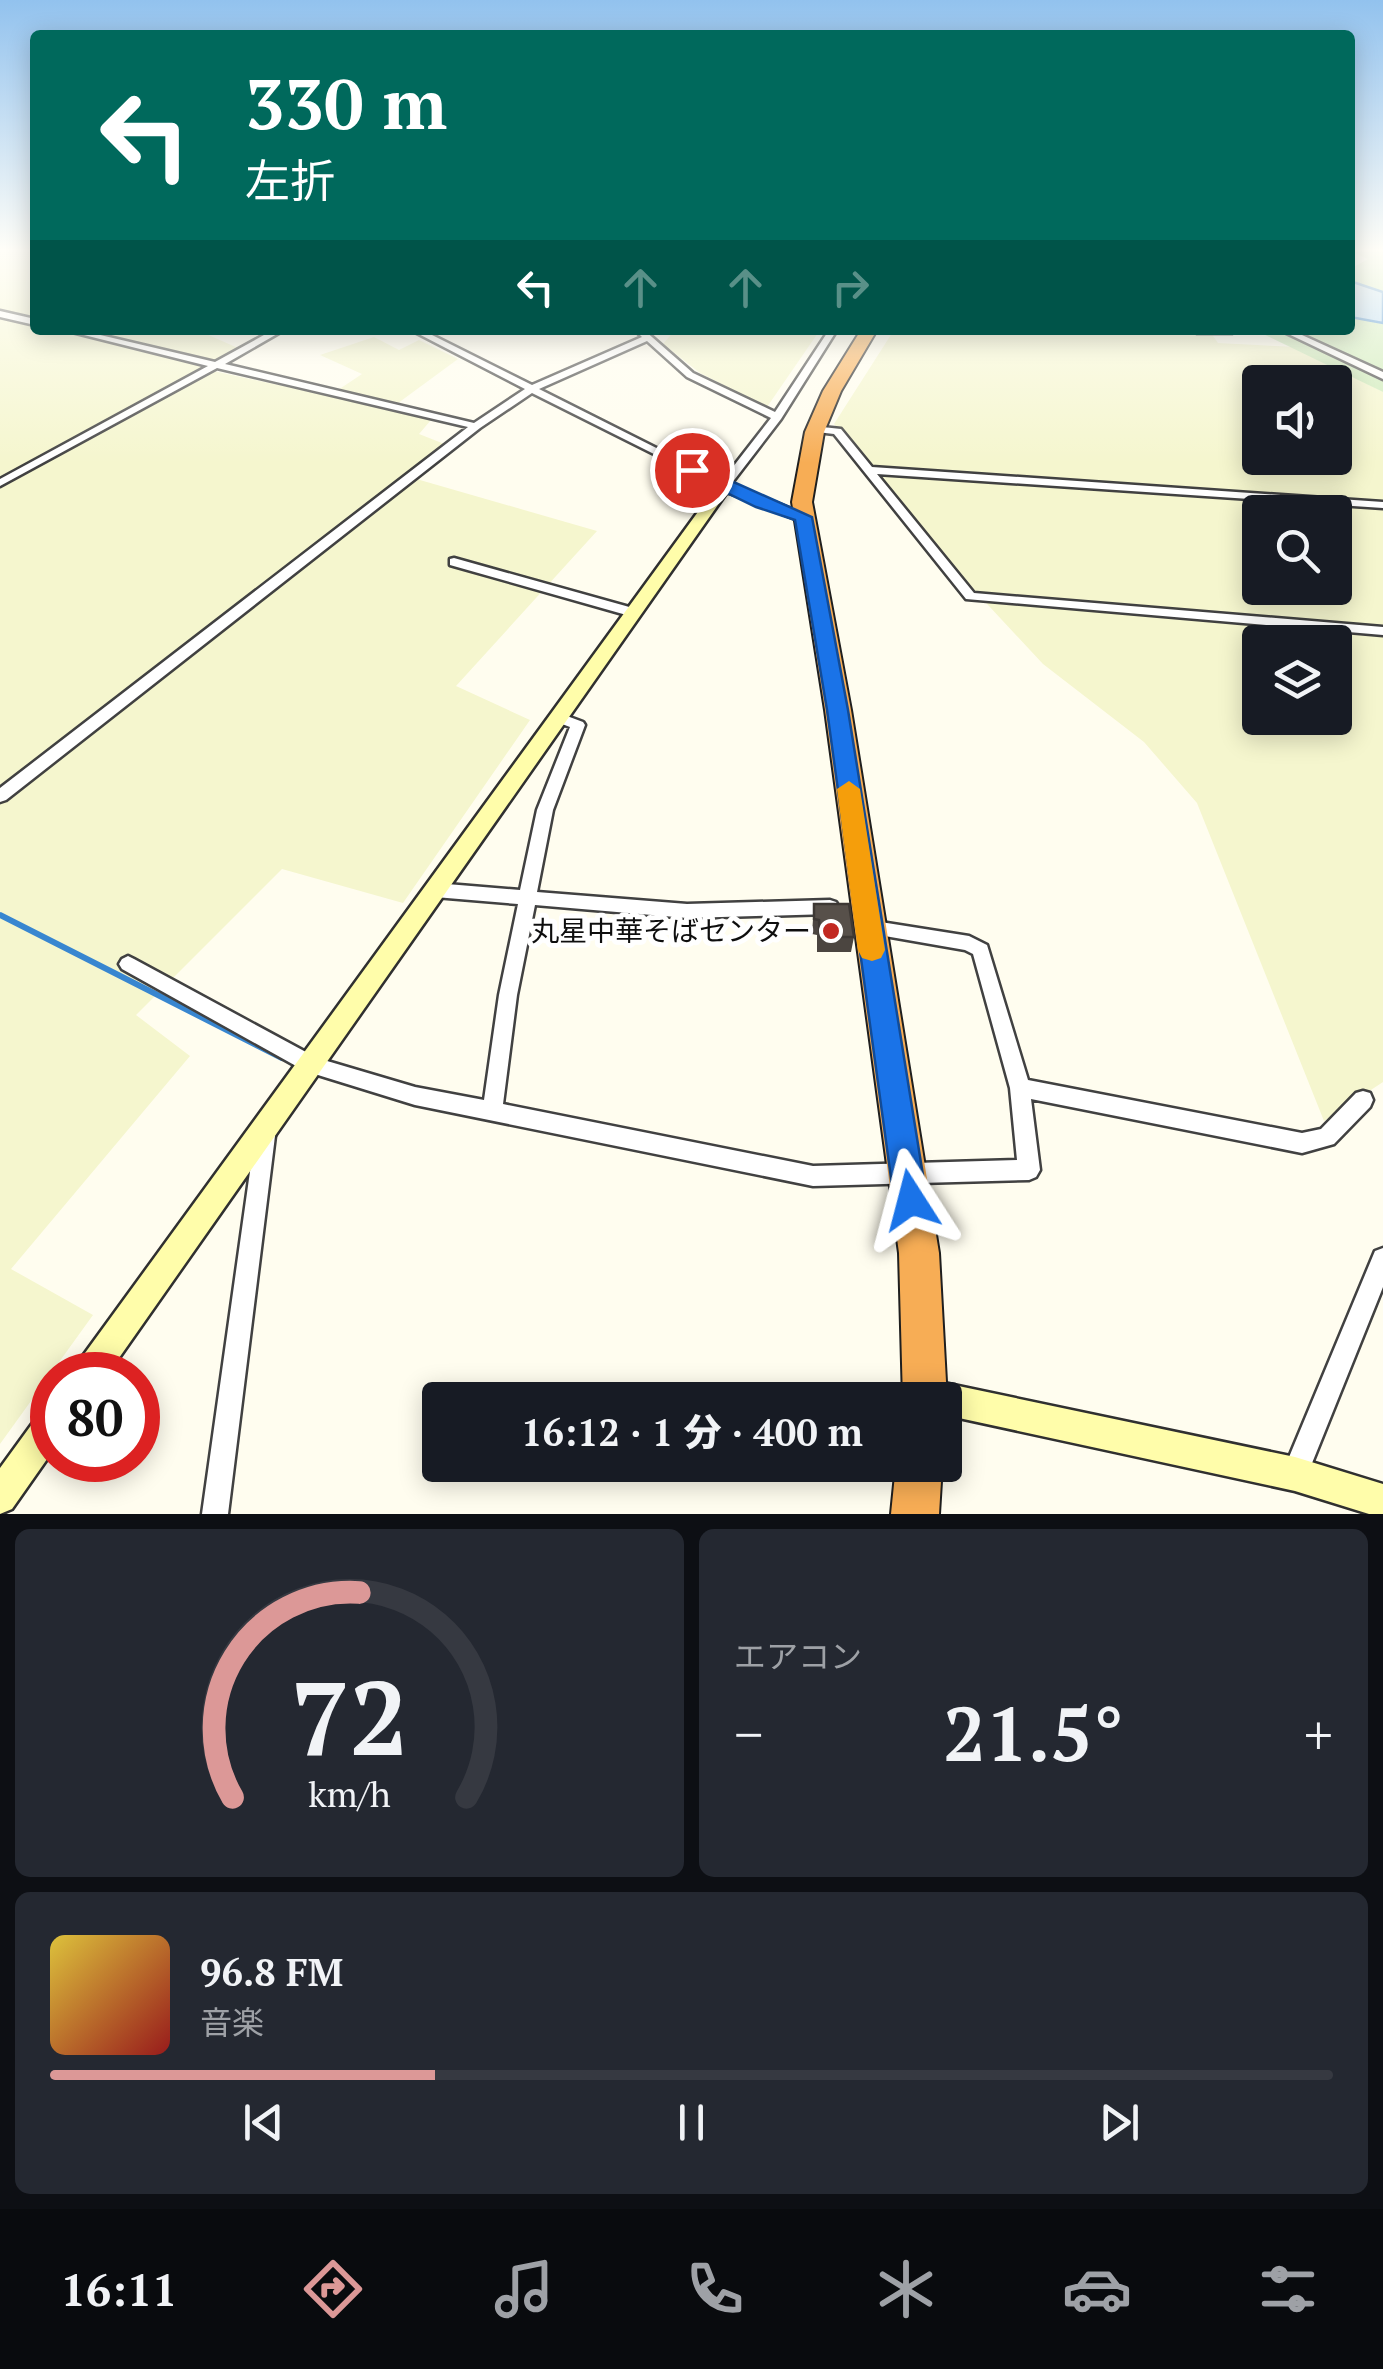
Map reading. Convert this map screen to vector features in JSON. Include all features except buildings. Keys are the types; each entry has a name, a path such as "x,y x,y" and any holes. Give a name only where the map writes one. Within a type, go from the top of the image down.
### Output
{"highway":[{"path":"866,335 828,394 814,429 802,477 803,517 838,710 907,1173 918,1252 924,1382"},
{"path":"915,1514 918,1482"}],"street":[{"path":"88,335 476,426"},
{"path":"0,483 271,335"},
{"path":"425,335 724,486 803,517"},
{"path":"0,796 476,426 533,388 641,335"},
{"path":"644,335 690,375 777,417"},
{"path":"105,1352 777,417 831,335"},
{"path":"1295,335 1383,376"},
{"path":"814,429 837,431 970,596 1383,631"},
{"path":"867,470 1383,504"},
{"path":"454,562 635,613"},
{"path":"492,1113 545,810 578,724 559,718"},
{"path":"128,964 312,1065 416,1096 813,1176 1028,1170 1020,1088 981,950 969,942 867,918 687,911 435,890"},
{"path":"1020,1088 1302,1143 1328,1137 1363,1100"},
{"path":"215,1514 266,1130"},
{"path":"1295,1474 1383,1258"},
{"path":"962,1406 1295,1474 1383,1502"},
{"path":"0,1497 30,1455"}],"green space":[{"path":"0,322 30,322 30,335 208,335 238,348 204,369 329,396 362,374 320,355 374,337 399,350 419,340 458,359 390,409 431,420 419,434 447,445 406,476 597,531 456,686 530,720 403,903 282,869 136,1015 190,1056 11,1269 93,1315 66,1352 30,1352 30,1402 0,1444"},
{"path":"1355,322 1383,323 1383,392 1352,377 1352,365 1327,365 1265,335 1355,335"},
{"path":"671,335 817,335 767,407 700,373 663,344"},
{"path":"891,335 1212,335 1218,343 1295,347 1330,365 1242,365 1242,475 1352,475 1352,376 1383,392 1383,1082 1324,1121 1197,803 1144,742 1043,664 975,591 834,424"}],"waterway":[{"path":"0,915 282,1058"}],"slow traffic":[{"path":"849,789 872,950"}],"place":[{"name":"丸星中華そばセンター","path":"831,931"}],"route":[{"path":"692,470 762,504 803,517 838,710 911,1200"}]}
